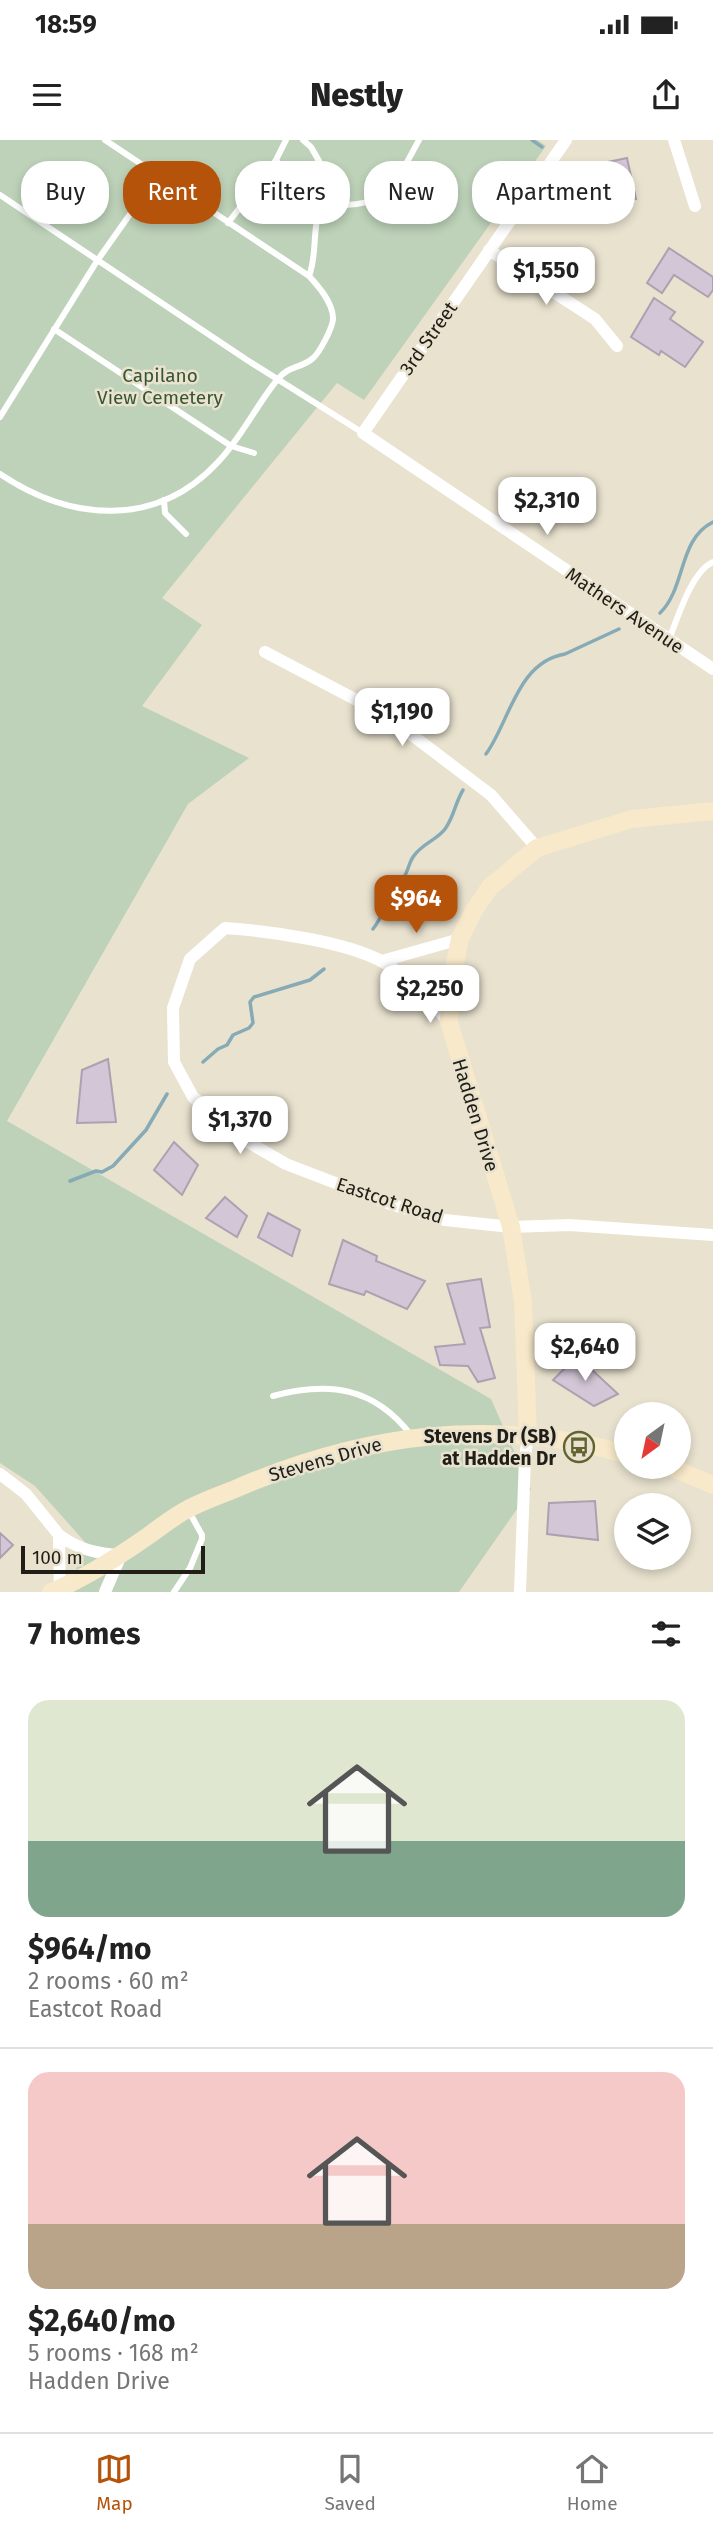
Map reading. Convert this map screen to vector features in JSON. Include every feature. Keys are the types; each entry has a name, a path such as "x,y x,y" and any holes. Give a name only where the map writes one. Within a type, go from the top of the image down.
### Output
{"street":[{"name":"3rd Street","path":"363,433 566,140"},
{"path":"674,140 695,205"},
{"path":"489,250 595,319 617,346"},
{"name":"Mathers Avenue","path":"363,433 713,668"},
{"path":"265,652 387,716 491,795 537,848"},
{"name":"Hadden Drive","path":"520,1592 528,1434 523,1302 511,1227 449,1022 452,977 460,939 473,912 490,887 537,848 632,819 712,812"},
{"name":"Eastcot Road","path":"449,1022 421,991 382,961 357,952 272,932 225,928 190,959 173,1008 174,1062 193,1097 247,1142 286,1164 390,1204 434,1217 511,1227 569,1225 713,1235"},
{"path":"382,961 460,939"},
{"name":"Stevens Drive","path":"57,1591 121,1555 187,1509 279,1471 334,1452 412,1436 528,1434 592,1444 614,1450"},
{"path":"0,1474 26,1494 59,1535 71,1544 89,1551 121,1555 105,1592"},
{"path":"691,1476 713,1485"},
{"path":"57,1591 59,1535"}],"lane":[{"path":"105,140 136,161"},
{"path":"303,140 311,147 319,161"},
{"path":"350,204 378,198 393,183 419,140"},
{"path":"228,223 276,160 282,141"},
{"path":"0,195 96,261 363,433"},
{"path":"0,474 40,496 76,509 120,510 164,500 184,491 202,478 231,446 277,379 290,367 300,366 314,358 330,332 333,317 323,291 309,276 221,218"},
{"path":"0,417 96,261 123,224"},
{"path":"309,276 314,259 316,224"},
{"path":"54,329 231,446 254,453"},
{"path":"164,500 165,513 186,534"},
{"path":"670,639 691,586 708,563 713,562"},
{"path":"273,1396 317,1387 339,1389 388,1410 412,1436"},
{"path":"174,1592 190,1568 202,1539 192,1517"}],"green space":[{"name":"Capilano View Cemetery","path":"0,140 537,140 546,146 535,161 472,161 472,224 490,224 364,400 337,383 162,598 202,625 142,706 249,758 188,804 7,1121 491,1399 531,1489 459,1592 69,1592 85,1542 35,1486 0,1463"}],"building":[{"path":"669,248 713,277 713,290 708,297 674,275 662,293 647,283"},
{"path":"654,298 675,312 670,319 703,342 685,367 661,351 659,355 631,337"},
{"path":"108,1059 116,1122 77,1123 82,1070"},
{"path":"174,1142 198,1165 182,1195 154,1170"},
{"path":"225,1197 247,1216 237,1237 206,1218"},
{"path":"268,1213 300,1230 292,1256 258,1237"},
{"path":"343,1240 377,1256 376,1261 425,1281 407,1309 366,1291 364,1295 329,1284"},
{"path":"481,1279 490,1327 480,1328 495,1378 478,1382 468,1366 440,1365 435,1347 465,1344 447,1284"},
{"path":"577,1356 618,1394 594,1406 553,1380"},
{"path":"595,1501 598,1540 547,1534 549,1503"},
{"path":"0,1533 13,1545 0,1558"}],"waterway":[{"path":"532,140 542,147"},
{"path":"660,613 674,591 694,540 713,522"},
{"path":"486,754 516,695 536,668 549,659 619,629"},
{"path":"373,929 413,857 442,833 448,824 463,790"},
{"path":"203,1062 227,1045 233,1035 249,1028 253,1023 250,1002 254,997 310,980 324,969"},
{"path":"70,1181 113,1166 146,1130 167,1094"}],"place":[{"name":"Stevens Dr (SB) at Hadden Dr","path":"579,1447"}]}
